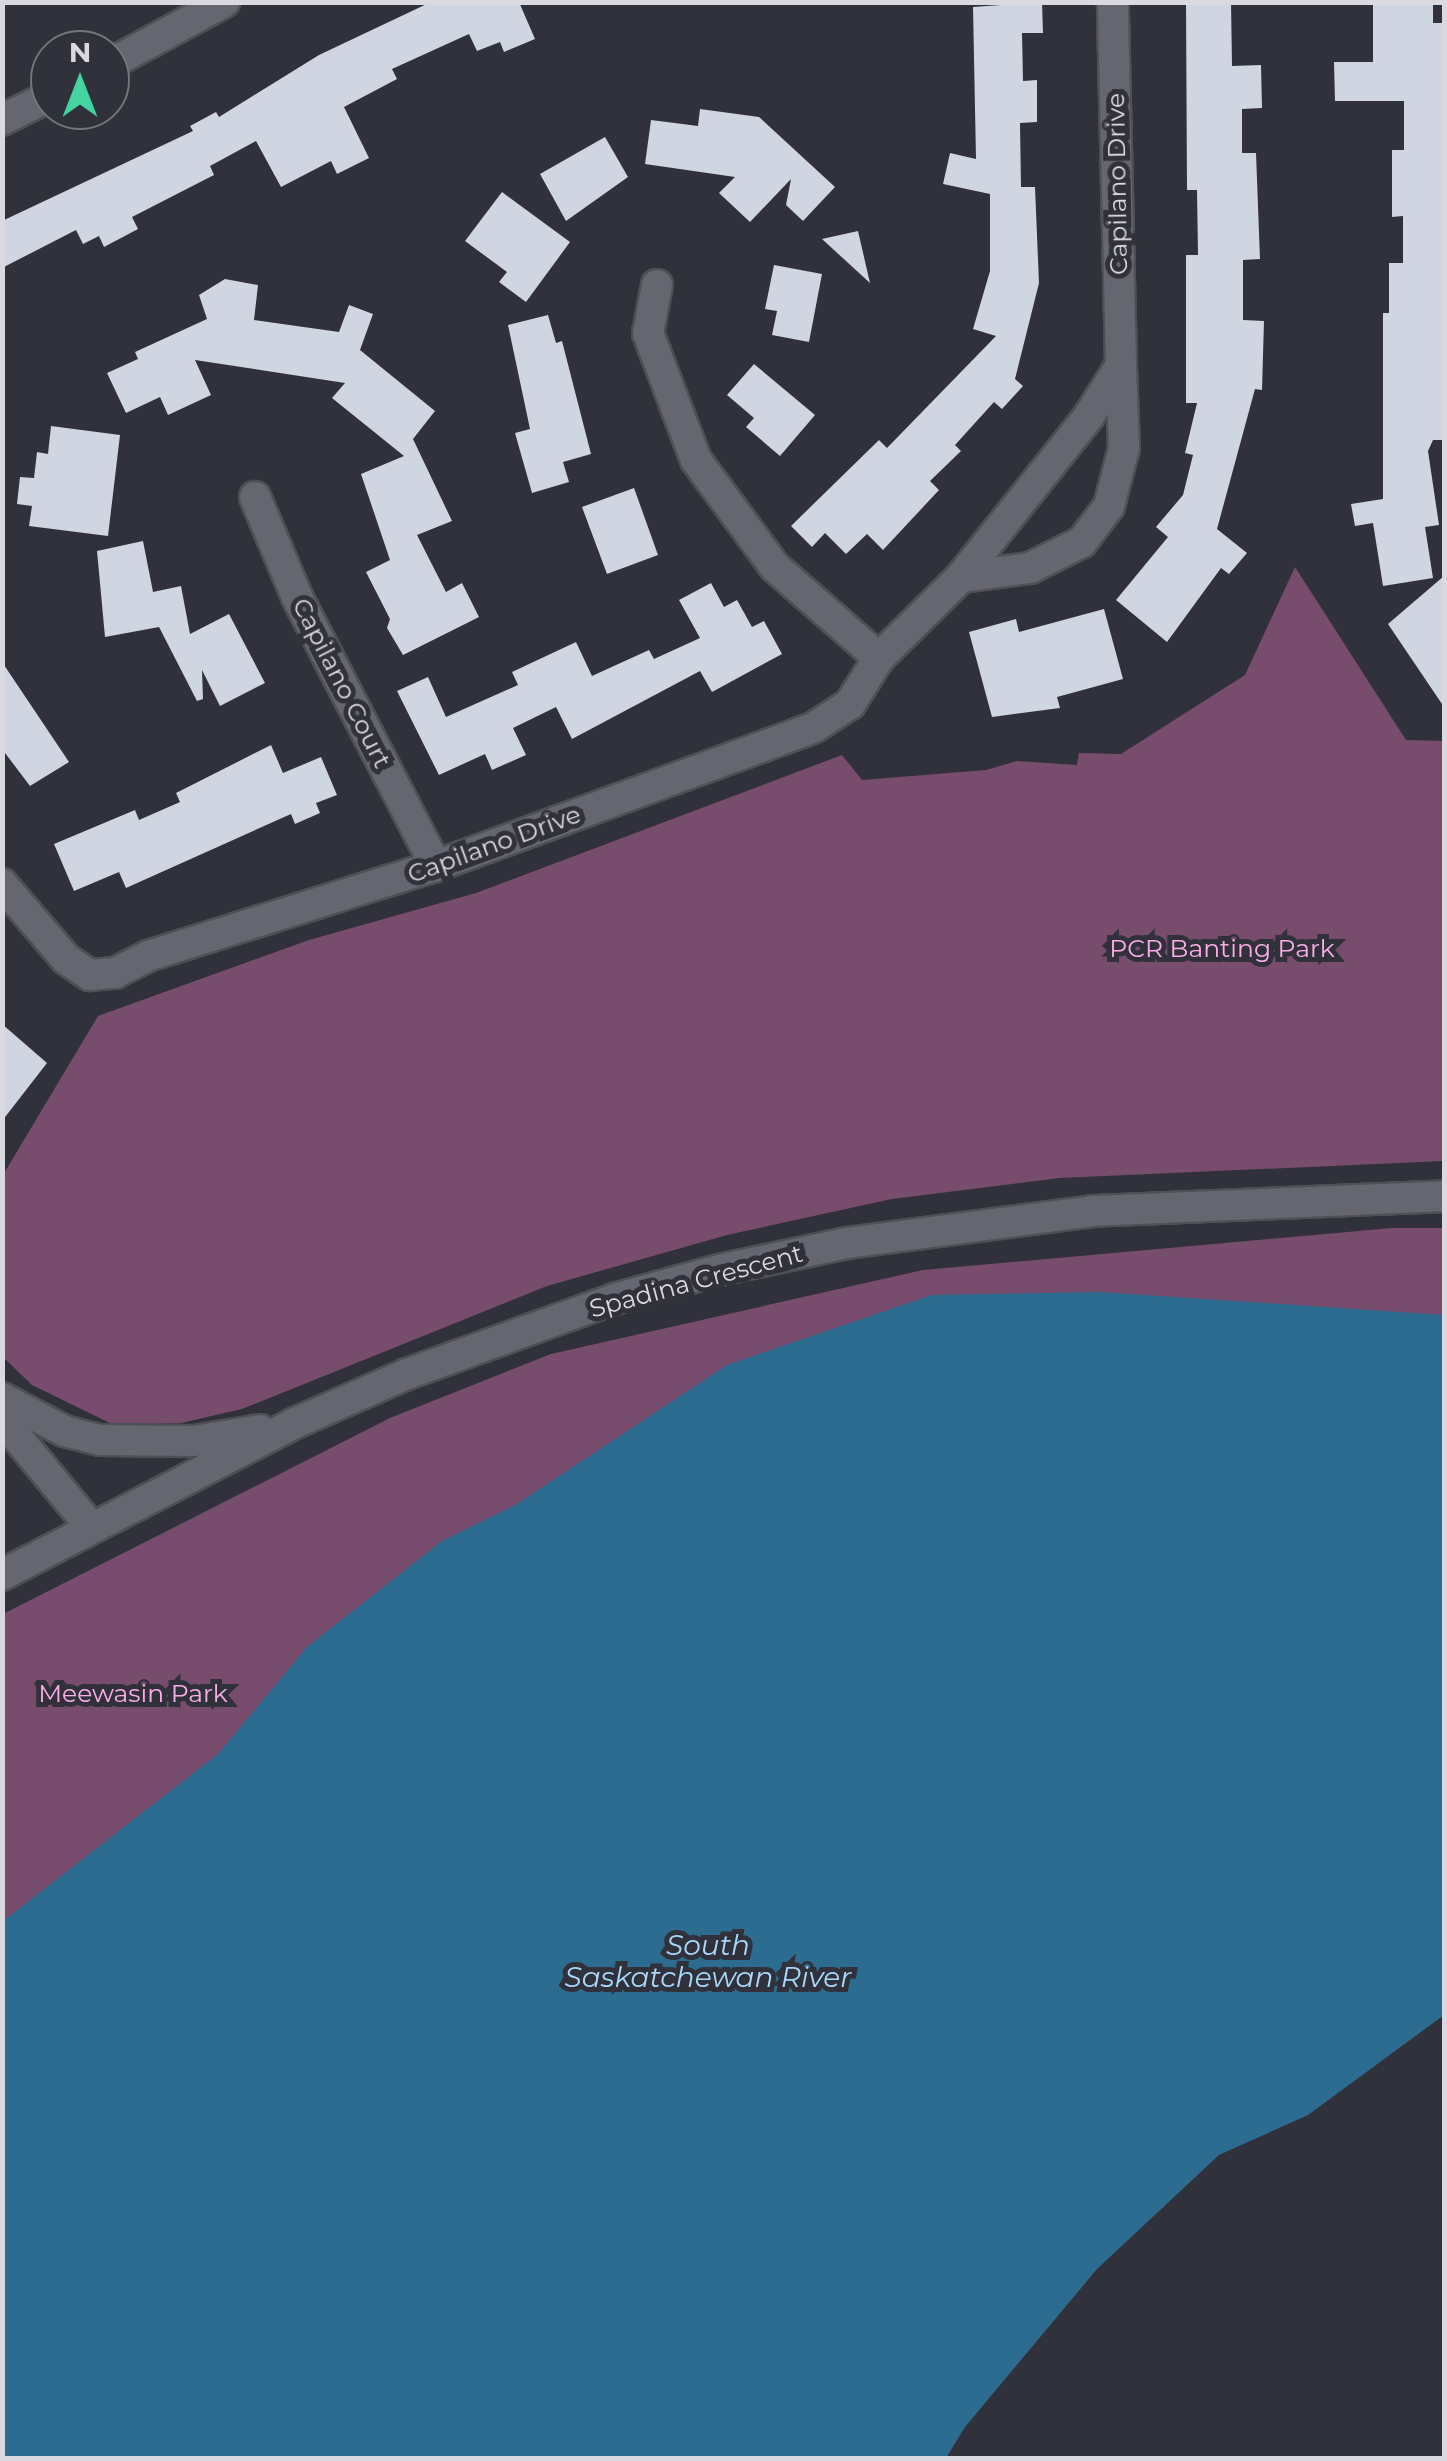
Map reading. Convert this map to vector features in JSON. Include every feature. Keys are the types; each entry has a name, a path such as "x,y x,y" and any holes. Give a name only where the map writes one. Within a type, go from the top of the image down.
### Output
{"street":[{"path":"130,53 224,2"},
{"name":"Capilano Drive","path":"960,577 1030,568 1082,542 1109,506 1124,448 1113,2"},
{"path":"2,120 30,106"},
{"path":"657,285 648,332 696,460 775,568 879,658"},
{"name":"Capilano Drive","path":"2,884 46,938 90,975 115,973 148,956 436,866 813,728 850,704 879,658 960,577 1089,416 1121,365"},
{"name":"Capilano Court","path":"255,497 297,597 436,866"},
{"name":"Spadina Crescent","path":"2,1575 293,1424 408,1374 614,1299 847,1243 1092,1211 1444,1196"},
{"path":"2,1398 64,1430 136,1444 293,1424"},
{"path":"2,1419 91,1528"}],"green space":[{"name":"PCR Banting Park","path":"1295,567 1406,740 1444,741 1444,1161 1059,1178 892,1199 727,1235 547,1286 242,1409 181,1423 114,1425 32,1385 3,1357 3,1175 98,1016 309,940 476,893 842,755 862,780 986,770 1017,761 1077,765 1079,753 1121,754 1245,675"},
{"name":"Meewasin Park","path":"1392,1228 1444,1228 1444,1343 3,1981 3,1614 390,1418 551,1354 923,1270"}],"water":[{"name":"South Saskatchewan River","path":"1100,1292 1444,1315 1444,2015 1308,2115 1219,2155 1097,2269 965,2427 946,2458 3,2458 3,1921 218,1754 307,1647 442,1541 517,1504 727,1365 932,1295"}],"building":[{"path":"431,2 519,2 535,39 504,52 500,42 477,51 469,34 392,69 397,79 344,107 369,158 337,174 331,161 281,187 256,141 210,166 214,175 132,217 138,229 104,247 99,236 83,244 76,230 2,268 2,221 193,131 190,126 216,112 219,117 319,55"},
{"path":"1042,2 1043,33 1022,33 1023,81 1037,80 1037,122 1020,123 1021,187 1035,187 1039,283 1015,379 1023,386 1002,409 994,402 955,445 961,451 930,481 939,490 883,550 867,534 846,554 825,533 812,547 791,526 879,440 887,448 996,336 973,329 990,271 990,194 943,184 950,153 976,159 973,7"},
{"path":"1186,2 1231,2 1232,66 1261,65 1262,108 1242,109 1242,153 1256,153 1260,259 1243,260 1243,320 1264,321 1262,390 1255,389 1217,529 1247,553 1229,574 1221,568 1167,642 1116,600 1168,537 1156,527 1183,495 1193,455 1185,453 1197,403 1186,403 1186,255 1198,255 1197,190 1187,190"},
{"path":"1433,2 1433,23 1444,23 1444,440 1433,440 1428,451 1439,525 1425,527 1433,578 1383,586 1373,523 1355,526 1351,504 1383,499 1383,313 1389,313 1389,263 1403,263 1403,216 1392,217 1392,150 1404,150 1404,101 1335,101 1334,62 1373,62 1373,3"},
{"path":"700,109 759,117 835,187 803,221 786,205 791,179 750,222 719,193 735,177 645,164 651,120 698,126"},
{"path":"605,137 628,177 566,221 540,174"},
{"path":"502,192 570,242 526,302 499,282 507,272 465,241"},
{"path":"858,231 870,283 822,239"},
{"path":"774,265 822,274 809,342 772,335 777,311 765,309"},
{"path":"225,279 258,285 254,320 339,332 349,305 373,314 360,350 435,411 413,439 452,521 417,535 446,592 462,583 479,617 403,655 387,628 390,619 366,572 390,560 361,474 404,456 332,398 345,383 195,360 211,395 168,415 160,397 126,413 107,373 138,359 135,352 207,319 199,295"},
{"path":"548,315 556,343 562,341 591,454 563,462 569,482 532,493 515,433 530,429 508,325"},
{"path":"754,364 815,415 780,456 746,427 754,418 727,395"},
{"path":"51,426 120,435 108,536 29,526 32,506 17,504 20,477 34,478 37,452 48,454"},
{"path":"634,488 658,555 607,574 582,507"},
{"path":"143,541 153,592 181,586 190,634 229,614 265,683 220,706 202,670 203,699 197,701 159,627 105,637 97,551"},
{"path":"1444,576 1444,707 1388,624"},
{"path":"711,583 724,607 737,600 752,627 764,621 782,654 712,692 700,671 572,739 556,707 513,728 526,755 492,770 485,754 439,775 397,691 428,677 446,717 518,685 512,672 576,642 592,676 649,650 654,659 700,638 679,600"},
{"path":"1104,609 1123,679 1057,697 1060,708 992,717 969,632 1016,619 1019,632"},
{"path":"2,662 69,762 30,786 2,749"},
{"path":"271,745 283,773 321,757 337,795 316,803 320,813 295,824 291,814 126,888 119,872 74,891 54,844 135,810 139,820 180,802 176,793"},
{"path":"2,1024 47,1063 2,1121"}]}
